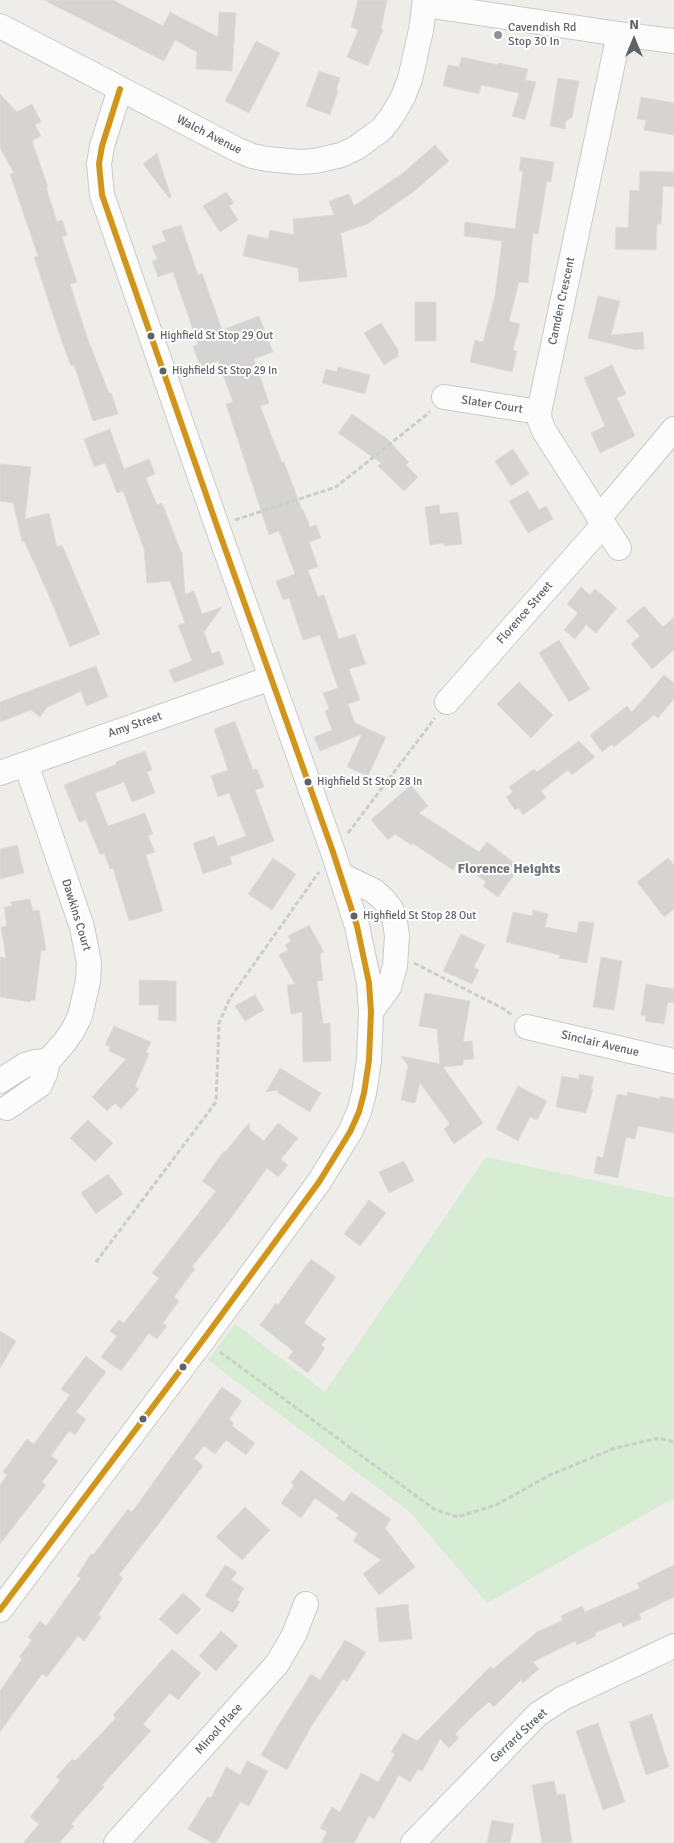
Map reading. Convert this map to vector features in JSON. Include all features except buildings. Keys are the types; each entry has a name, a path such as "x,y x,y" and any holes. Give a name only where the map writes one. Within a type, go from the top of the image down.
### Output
{"street":[{"path":"425,2 619,34 674,41"},
{"name":"Walch Avenue","path":"0,26 224,144 252,156 299,162 315,161 341,155 370,139 382,129 399,103 410,79 425,2"},
{"name":"Camden Crescent","path":"539,412 619,34"},
{"path":"0,1610 319,1182 350,1132 359,1112 369,1060 371,1012 369,983 358,926 102,195 99,164 102,146 120,89"},
{"name":"Slater Court","path":"444,398 539,412"},
{"path":"539,412 544,431 619,548"},
{"name":"Florence Street","path":"447,702 601,521 674,429"},
{"name":"Amy Street","path":"0,773 271,678"},
{"name":"Dawkins Court","path":"7,1108 40,1086 46,1074 48,1061 64,1043 80,1016 88,981 89,963 82,927 26,764"},
{"path":"341,875 374,891 391,909 395,922 397,936 395,966 388,987 371,1012"},
{"name":"Sinclair Avenue","path":"527,1027 674,1060"},
{"path":"0,1081 25,1065 48,1061"},
{"name":"Mirool Place","path":"116,1843 277,1664 294,1635 306,1604"},
{"name":"Gerrard Street","path":"413,1843 538,1714 563,1698 674,1646"}],"path":[{"path":"217,526 336,487 430,412 444,398"},
{"path":"96,1262 216,1102 219,1023 230,998 333,852 447,702"},
{"path":"423,968 504,1009 527,1027"},
{"path":"203,1340 434,1510 457,1517 496,1505 550,1475 615,1448 659,1438 674,1442"}],"green space":[{"path":"486,1157 674,1198 674,1498 487,1603 410,1512 208,1360 235,1324 325,1392"}],"transit line":[{"path":"0,1610 319,1182 350,1132 359,1112 369,1060 371,1012 369,983 357,926 333,852 102,195 99,164 102,146 120,89"}],"place":[{"name":"Cavendish Rd Stop 30 In","path":"498,35"},
{"name":"Highfield St Stop 29 Out","path":"151,336"},
{"name":"Highfield St Stop 29 In","path":"163,371"},
{"name":"Highfield St Stop 28 In","path":"308,782"},
{"name":"Highfield St Stop 28 Out","path":"354,916"}],"district":[{"name":"Florence Heights","path":"509,869"}]}
